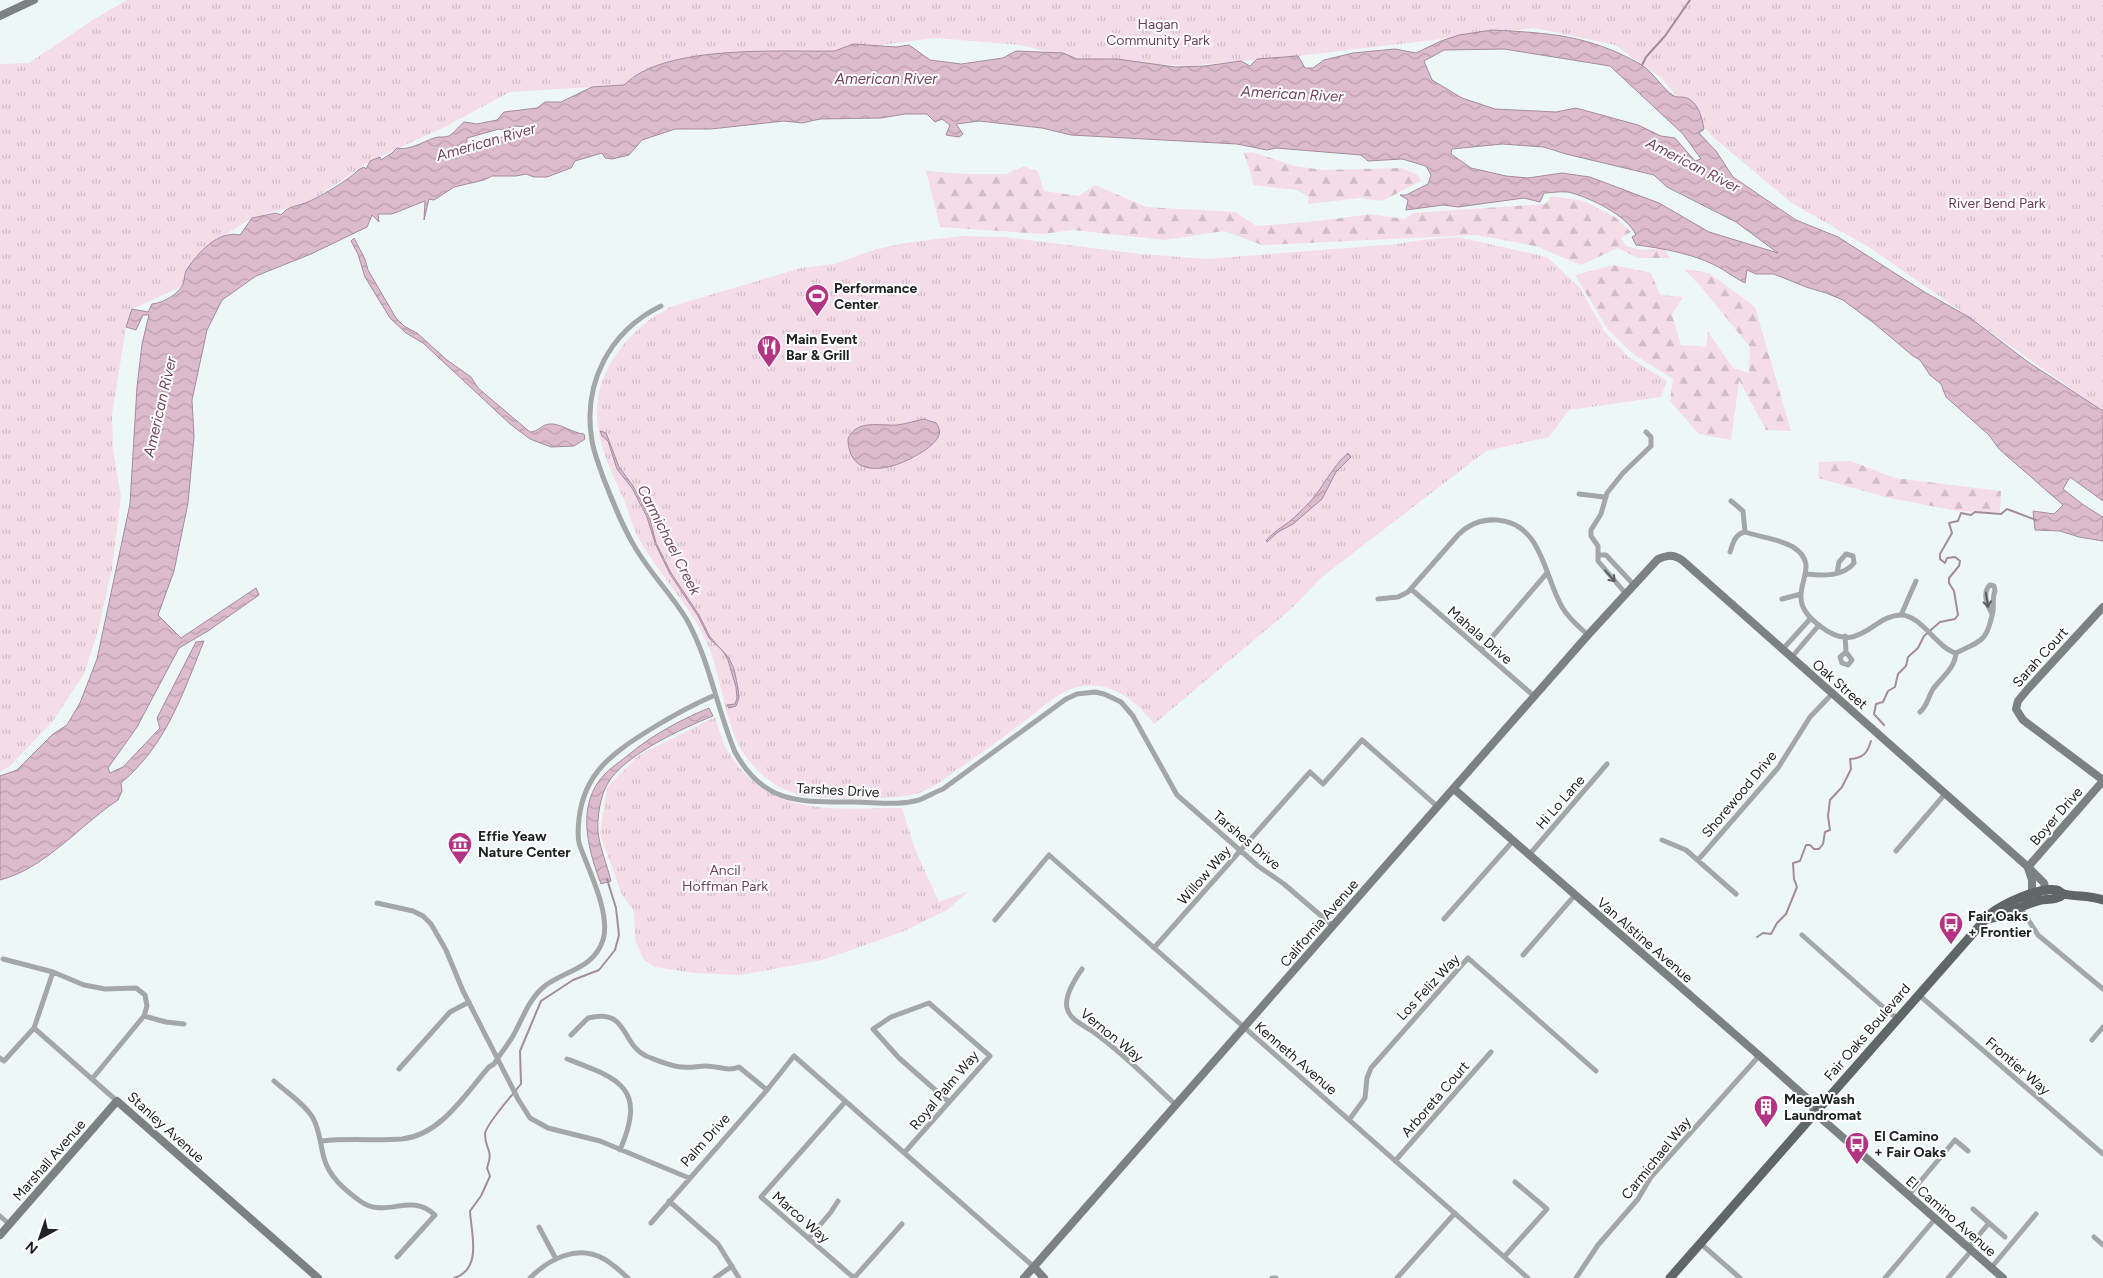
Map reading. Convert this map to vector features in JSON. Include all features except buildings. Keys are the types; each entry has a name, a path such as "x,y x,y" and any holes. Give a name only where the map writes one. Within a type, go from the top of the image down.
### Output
{"main road":[{"name":"Fair Oaks Boulevard","path":"1670,1278 1898,1018 1988,919 1990,914 1998,908 2032,893 2046,890 2057,890 2064,894 2103,900"},
{"path":"2023,906 2029,899 2037,897 2046,890"},
{"name":"Fair Oaks Boulevard","path":"1988,919 1997,918 2023,906 2059,898 2064,894"}],"street":[{"path":"0,16 34,0"},
{"name":"Tarshes Drive","path":"661,306 643,314 632,324 604,358 591,400 591,439 610,498 625,531 686,620 702,652 715,695 739,760 752,776 769,790 786,798 806,802 890,803 922,799 943,789 1072,696 1086,692 1104,694 1121,702 1133,716 1177,795 1240,851 1284,884 1333,926"},
{"path":"1626,594 1598,561 1598,546 1591,536 1591,530 1601,514 1604,497 1623,473 1651,446 1652,437 1646,432"},
{"path":"1579,494 1604,497"},
{"path":"1730,501 1743,511 1745,532"},
{"path":"1378,599 1398,597 1411,589 1461,532 1479,522 1492,519 1508,522 1526,532 1536,545 1566,613 1588,635"},
{"path":"1730,552 1736,537 1740,533 1745,532 1792,547 1803,558 1807,574 1801,594 1804,609 1819,625 1833,634 1845,636 1862,634 1884,621 1901,615 1913,619 1948,649 1956,653"},
{"path":"1598,555 1606,555 1634,585"},
{"name":"Oak Street","path":"1634,585 1658,559 1667,555 1676,556 2028,867"},
{"path":"1480,650 1547,573"},
{"path":"1807,574 1824,576 1837,573"},
{"path":"1901,615 1916,581"},
{"name":"California Avenue","path":"1024,1278 1634,585"},
{"path":"1920,712 1927,704 1934,689 1953,666 1956,653 1983,639 1989,631 1992,614 1995,589 1990,585 1986,591 1988,608 1992,614"},
{"name":"Mahala Drive","path":"1411,589 1534,697"},
{"path":"1782,600 1801,594"},
{"name":"Sarah Court","path":"2103,607 2027,690 2018,701 2016,709 2023,720 2103,780"},
{"path":"1782,650 1811,618"},
{"path":"1791,658 1819,625"},
{"path":"1794,636 1803,644"},
{"path":"1845,636 1846,652"},
{"name":"Shorewood Drive","path":"1698,860 1778,768 1810,717 1832,694"},
{"path":"322,1141 348,1138 400,1139 424,1132 442,1120 498,1058 514,1034 529,1004 537,994 546,985 589,962 595,956 604,938 604,916 578,838 579,812 587,788 605,761 625,745 689,706 715,695"},
{"name":"Willow Way","path":"1154,948 1310,772 1323,784 1362,740 1438,807"},
{"name":"Hi Lo Lane","path":"1529,855 1608,764"},
{"name":"Boyer Drive","path":"2028,867 2103,780"},
{"name":"Van Alstine Avenue","path":"1454,788 1810,1101 1815,1113"},
{"path":"1896,851 1945,794"},
{"path":"1662,840 1680,846 1736,894"},
{"path":"1444,919 1513,841"},
{"name":"Kenneth Avenue","path":"995,920 1049,855 1528,1278"},
{"path":"2028,867 2044,883 2046,890"},
{"path":"2028,867 2032,880 2032,893"},
{"path":"1523,955 1575,896"},
{"name":"Palm Drive","path":"377,903 413,911 427,920 446,950 469,1002 518,1099 527,1114 541,1125 555,1131 586,1137 689,1178 767,1090 794,1056 1034,1267 1044,1278"},
{"path":"2023,906 2026,918 2038,935 2103,989"},
{"path":"1802,935 1891,1014 1898,1018"},
{"name":"Los Feliz Way","path":"1349,1120 1365,1098 1367,1078 1371,1068 1468,958 1596,1071"},
{"path":"3,959 53,972 94,988 132,988 140,990 145,995 148,1002 144,1016 92,1079"},
{"name":"Vernon Way","path":"1082,970 1067,998 1069,1014 1077,1022 1098,1036 1176,1104"},
{"path":"0,1058 4,1061 34,1028 53,972"},
{"name":"Frontier Way","path":"1919,995 2103,1154"},
{"path":"399,1069 450,1012 469,1002"},
{"name":"Royal Palm Way","path":"904,1153 990,1056 929,1003 891,1017 873,1030 898,1058 949,1102"},
{"path":"144,1016 166,1022 184,1024"},
{"path":"571,1035 588,1018 612,1018 621,1025 632,1044 646,1055 683,1068 706,1066 732,1070 739,1067 767,1090"},
{"path":"2092,1040 2103,1027"},
{"name":"Stanley Avenue","path":"34,1028 318,1278"},
{"name":"Arboreta Court","path":"1395,1161 1491,1052"},
{"name":"Carmichael Way","path":"1576,1278 1598,1245 1638,1199 1651,1177 1759,1056"},
{"path":"567,1059 605,1073 623,1088 630,1102 631,1118 629,1129 620,1150"},
{"path":"274,1082 309,1113 322,1141 324,1157 333,1177 363,1203 381,1209 412,1204 426,1208 435,1215 397,1257"},
{"name":"Marshall Avenue","path":"0,1235 117,1101"},
{"name":"Marco Way","path":"845,1102 761,1197 854,1278 902,1224"},
{"name":"El Camino Avenue","path":"1815,1113 2003,1278"},
{"path":"1908,1196 1955,1140 1968,1151"},
{"path":"651,1223 689,1178"},
{"path":"1504,1257 1547,1209 1515,1182"},
{"path":"669,1201 718,1244 739,1278"},
{"path":"809,1238 838,1201"},
{"path":"1974,1209 2005,1237"},
{"path":"1397,1278 1455,1213"},
{"path":"1991,1268 2036,1214"},
{"path":"0,1216 9,1224"},
{"path":"1885,1278 1935,1219"},
{"path":"1948,1278 1989,1223"},
{"path":"540,1226 556,1259"},
{"path":"2094,1237 2103,1245"},
{"path":"1700,1243 1740,1278"},
{"path":"530,1278 542,1266 572,1253 589,1253 605,1259 628,1278"},
{"path":"715,1278 732,1266"}],"green space":[{"path":"127,0 2103,0 2103,411 1872,249 1793,204 1714,138 1660,77 1615,45 1535,28 1298,56 1187,66 1077,59 1020,45 935,38 835,51 709,54 632,77 624,85 510,92 441,129 370,161 311,201 252,218 207,246 186,271 183,286 132,309 126,327 112,415 113,449 121,496 112,569 98,631 84,674 53,721 10,766 0,772 0,64 29,63 91,21"},
{"path":"1252,152 1295,166 1323,170 1402,168 1418,175 1421,181 1382,201 1360,198 1308,204 1309,197 1296,190 1254,185 1244,153"},
{"path":"1024,166 1038,172 1044,191 1079,196 1095,185 1146,207 1235,212 1257,226 1319,221 1370,214 1405,219 1413,213 1545,204 1552,196 1584,201 1615,217 1631,232 1621,238 1626,246 1642,250 1664,248 1670,258 1638,258 1618,248 1581,265 1535,246 1476,235 1262,245 1224,231 1165,240 1073,230 1043,234 940,227 926,171 966,174 1007,174"},
{"path":"961,236 1004,237 1141,254 1207,259 1397,244 1458,237 1547,257 1580,288 1605,332 1627,356 1667,381 1661,397 1569,410 1549,437 1486,451 1322,577 1290,610 1154,724 1132,701 1114,690 1095,686 1076,687 1055,698 944,779 919,793 895,797 858,799 821,798 797,794 768,780 756,769 739,746 729,719 710,650 703,634 646,551 636,533 601,443 597,406 602,381 614,358 630,337 651,318 670,307 801,268 834,264 877,249 904,243"},
{"path":"1614,265 1651,273 1660,295 1683,297 1672,315 1681,345 1706,347 1708,332 1733,368 1749,373 1750,347 1684,269 1709,273 1755,307 1791,431 1766,430 1739,380 1731,440 1699,434 1670,401 1673,379 1633,354 1608,330 1575,275"},
{"path":"1851,461 1895,478 2001,491 2000,512 1957,511 1885,497 1818,478 1819,462"},
{"name":"Ancil Hoffman Park","path":"715,717 729,753 746,774 764,789 784,799 806,805 852,809 902,808 915,849 939,902 969,891 947,910 902,932 823,960 740,975 696,973 655,967 644,960 635,940 634,911 622,895 600,834 607,787 639,755"}],"water":[{"name":"American River","path":"1492,30 1550,34 1586,41 1621,54 1640,64 1670,93 1676,97 1687,98 1698,108 1704,129 1699,133 1716,151 1733,177 1796,220 1838,237 1926,293 1969,317 2028,362 2103,411 2103,501 2070,477 2063,489 2103,517 2103,541 2079,537 2060,531 2035,530 2033,511 2054,514 2063,505 1999,449 1989,435 1946,397 1941,384 1930,375 1920,360 1843,300 1774,274 1756,274 1747,270 1745,283 1713,264 1692,256 1636,245 1632,237 1636,235 1625,221 1606,208 1577,194 1568,192 1544,193 1540,202 1524,198 1458,207 1443,205 1406,210 1408,200 1400,195 1406,195 1428,184 1431,175 1426,166 1402,159 1368,161 1361,155 1276,148 1267,150 1237,144 1071,135 1042,128 979,121 956,124 963,134 959,137 946,135 950,125 942,119 935,122 927,114 905,114 881,118 820,119 802,123 784,121 711,129 675,129 642,140 629,155 612,159 605,158 602,153 575,161 571,168 547,177 534,177 526,174 492,176 484,180 454,187 434,200 429,199 424,220 425,201 392,214 378,214 379,222 372,215 367,227 311,254 256,276 222,300 207,330 192,400 194,437 188,503 174,571 158,615 181,638 256,588 259,595 208,631 179,648 137,727 108,768 110,773 123,767 160,728 157,718 196,642 204,641 172,718 150,752 121,783 122,791 118,800 48,856 17,874 0,880 0,776 17,770 53,734 67,725 80,703 97,659 130,504 137,387 142,344 149,315 143,315 136,330 126,327 132,309 148,312 152,304 166,300 174,294 181,288 187,269 209,244 224,236 240,235 252,218 276,213 281,215 289,208 310,201 325,193 358,170 364,167 366,169 370,161 380,157 381,160 397,148 411,147 436,137 449,136 464,122 477,124 497,120 504,112 537,108 545,102 561,102 592,87 624,85 642,72 666,63 694,56 754,51 835,51 853,44 896,47 909,45 930,60 961,64 1003,58 1016,51 1063,53 1077,59 1117,59 1175,67 1205,66 1241,61 1250,66 1257,59 1298,56 1305,68 1313,68 1324,60 1353,53 1395,49 1416,53 1459,35","holes":["1504,49 1610,66 1683,134 1701,159 1695,161 1675,138 1661,136 1638,125 1576,108 1556,112 1495,109 1462,98 1432,80 1424,61 1444,50","515,126 528,127 528,132 518,131 486,143 480,140 474,145 467,144 467,138 499,129 503,130","1502,144 1544,147 1654,175 1667,187 1736,222 1778,253 1709,232 1659,203 1590,177 1562,173 1528,178 1506,176 1471,168 1451,154 1452,149"]},
{"path":"354,238 365,259 368,270 396,318 404,326 417,333 447,360 471,377 478,388 530,432 553,424 584,434 585,439 574,446 551,447 530,439 510,424 423,343 406,333 390,318 365,277 358,254 351,241"},
{"path":"924,419 936,423 939,435 929,448 907,460 885,467 864,467 856,462 850,453 848,439 852,433 863,426 900,425"},
{"name":"Carmichael Creek","path":"600,431 606,433 619,467 633,486 649,516 656,543 671,573 699,615 710,637 721,649 709,638 698,616 670,574 655,543 647,517 632,488 617,469 608,441 602,436"},
{"path":"1348,453 1351,457 1336,472 1322,499 1293,524 1278,532 1267,542 1271,535 1293,519 1310,502 1337,464"},
{"path":"724,652 734,669 739,698 736,706 729,708 727,705 735,704 737,698 736,687"},
{"path":"709,708 713,716 671,735 640,753 627,762 608,783 601,801 598,832 611,881 601,884 587,832 588,805 599,781 646,741 677,723"}],"waterway":[{"path":"1642,65 1646,57 1665,36 1690,0"},
{"path":"1884,725 1874,714 1876,704 1883,702 1888,691 1895,687 1898,674 1906,666 1908,657 1918,648 1924,636 1940,622 1955,619 1958,615 1954,591 1949,583 1949,578 1959,566 1960,561 1955,557 1947,558 1945,563 1940,559 1940,554 1952,533 1949,523 1958,521 1961,513 1971,515 1975,512 2001,514 2007,509 2036,520"},
{"path":"1757,937 1763,933 1771,934 1777,923 1786,914 1797,887 1794,879 1793,863 1800,861 1806,845 1819,849 1823,844 1825,832 1830,830 1828,816 1830,800 1842,787 1851,769 1850,759 1858,758 1864,754 1871,741"},
{"name":"Carmichael Creek","path":"454,1278 469,1267 472,1259 473,1239 470,1211 481,1196 490,1176 487,1168 490,1157 485,1140 486,1130 521,1084 520,1051 541,1001 573,980 599,970 615,950 619,935 616,908 607,879"}],"place":[{"name":"Performance Center","path":"817,317"},
{"name":"Main Event Bar & Grill","path":"769,368"},
{"name":"Effie Yeaw Nature Center","path":"460,865"},
{"name":"Fair Oaks + Frontier","path":"1951,945"},
{"name":"MegaWash Laundromat","path":"1766,1128"},
{"name":"El Camino + Fair Oaks","path":"1857,1165"}],"park label":[{"name":"Hagan Community Park","path":"1158,32"},
{"name":"River Bend Park","path":"1997,203"}]}
